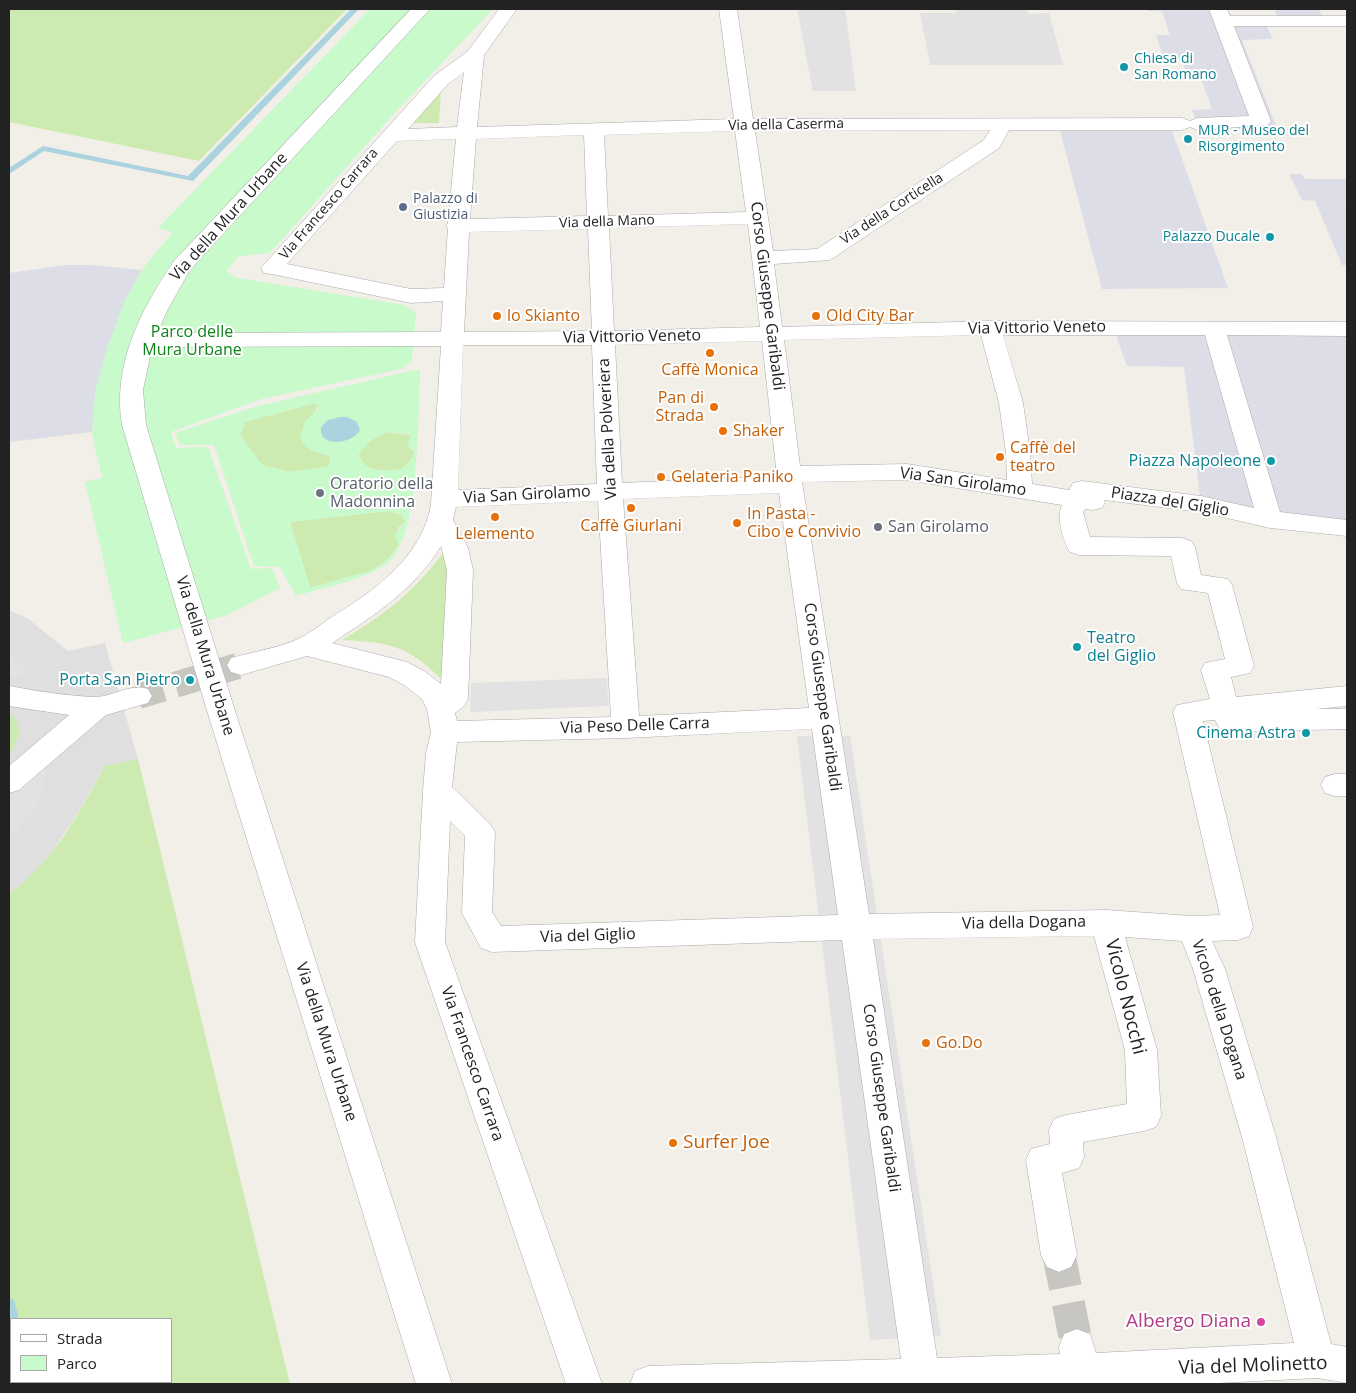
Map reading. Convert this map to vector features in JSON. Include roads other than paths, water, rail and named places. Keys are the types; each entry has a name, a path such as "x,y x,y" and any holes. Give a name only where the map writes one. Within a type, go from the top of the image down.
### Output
{"street":[{"name":"Via della Mura Urbane","path":"421,9 182,266 160,302 144,340 131,390 134,425 222,714 434,1384"},
{"name":"Via Francesco Carrara","path":"454,294 411,296 272,268 441,80 475,55 508,9"},
{"name":"Corso Giuseppe Garibaldi","path":"728,9 763,258 789,479 923,1380"},
{"name":"Via della Caserma","path":"390,135 745,125 1189,124 1261,121 1221,15"},
{"path":"1221,15 1347,21"},
{"name":"Via Francesco Carrara","path":"442,509 458,226 465,134 475,55"},
{"name":"Via della Corticella","path":"763,258 822,255 992,144 1003,124"},
{"name":"Via della Polveriera","path":"594,130 611,497 626,727"},
{"name":"Via della Mano","path":"458,226 756,218"},
{"name":"Via Vittorio Veneto","path":"144,340 603,338 990,328 1214,328"},
{"path":"990,328 1011,403 1018,452 1020,490"},
{"path":"1347,329 1214,328 1270,520 1347,524"},
{"name":"Via San Girolamo","path":"442,509 611,497 789,479 907,472 1076,500"},
{"name":"Piazza del Giglio","path":"1076,500 1082,489 1201,504 1270,520 1347,528"},
{"path":"1076,500 1072,512 1079,546 1182,548 1190,583 1219,586 1240,666 1215,670 1224,708 1230,722 1347,720"},
{"path":"241,665 308,646 394,586 423,554 442,509"},
{"path":"442,509 460,570 454,698 443,721"},
{"path":"308,646 398,669 414,678 432,692 443,721"},
{"path":"9,696 53,704 97,707 138,696"},
{"name":"Vicolo della Dogana","path":"1332,1362 1259,1137 1209,969 1192,929 1238,927 1188,712 1347,696"},
{"path":"9,782 97,707"},
{"name":"Via Peso Delle Carra","path":"443,721 626,727 825,718"},
{"name":"Via Francesco Carrara","path":"443,721 437,791 430,942 584,1384"},
{"name":"Via del Giglio","path":"437,791 480,832 477,913 492,939 856,928"},
{"name":"Via della Dogana","path":"856,928 943,924 1106,923 1192,929"},
{"name":"Vicolo Nocchi","path":"1058,1256 1044,1160 1066,1157 1066,1130 1144,1116 1141,1050 1106,923"},
{"name":"Via del Molinetto","path":"648,1384 923,1380 1080,1360 1332,1362"}],"water":[{"path":"347,417 357,422 360,430 351,439 344,441 337,442 325,439 321,427 328,420"}],"waterway":[{"path":"9,172 43,148 190,179 355,9"},
{"path":"9,1305 12,1318"}],"tunnel":[{"path":"138,696 241,665"},
{"path":"1059,1255 1077,1347"}],"place":[{"name":"Chiesa di San Romano","path":"1124,67"},
{"name":"MUR - Museo del Risorgimento","path":"1188,139"},
{"name":"Palazzo di Giustizia","path":"403,207"},
{"name":"Palazzo Ducale","path":"1270,237"},
{"name":"lo Skianto","path":"497,316"},
{"name":"Old City Bar","path":"816,316"},
{"name":"Caffè Monica","path":"710,353"},
{"name":"Pan di Strada","path":"714,407"},
{"name":"Shaker","path":"723,431"},
{"name":"Caffè del teatro","path":"1000,457"},
{"name":"Piazza Napoleone","path":"1271,461"},
{"name":"Gelateria Paniko","path":"661,477"},
{"name":"Oratorio della Madonnina","path":"320,493"},
{"name":"Caffè Giurlani","path":"631,508"},
{"name":"Lelemento","path":"495,517"},
{"name":"In Pasta - Cibo e Convivio","path":"737,523"},
{"name":"San Girolamo","path":"878,527"},
{"name":"Teatro del Giglio","path":"1077,647"},
{"name":"Porta San Pietro","path":"190,680"},
{"name":"Cinema Astra","path":"1306,733"},
{"name":"Go.Do","path":"926,1043"},
{"name":"Surfer Joe","path":"673,1143"},
{"name":"Albergo Diana","path":"1261,1322"}],"park label":[{"name":"Parco delle Mura Urbane","path":"192,341"}]}
